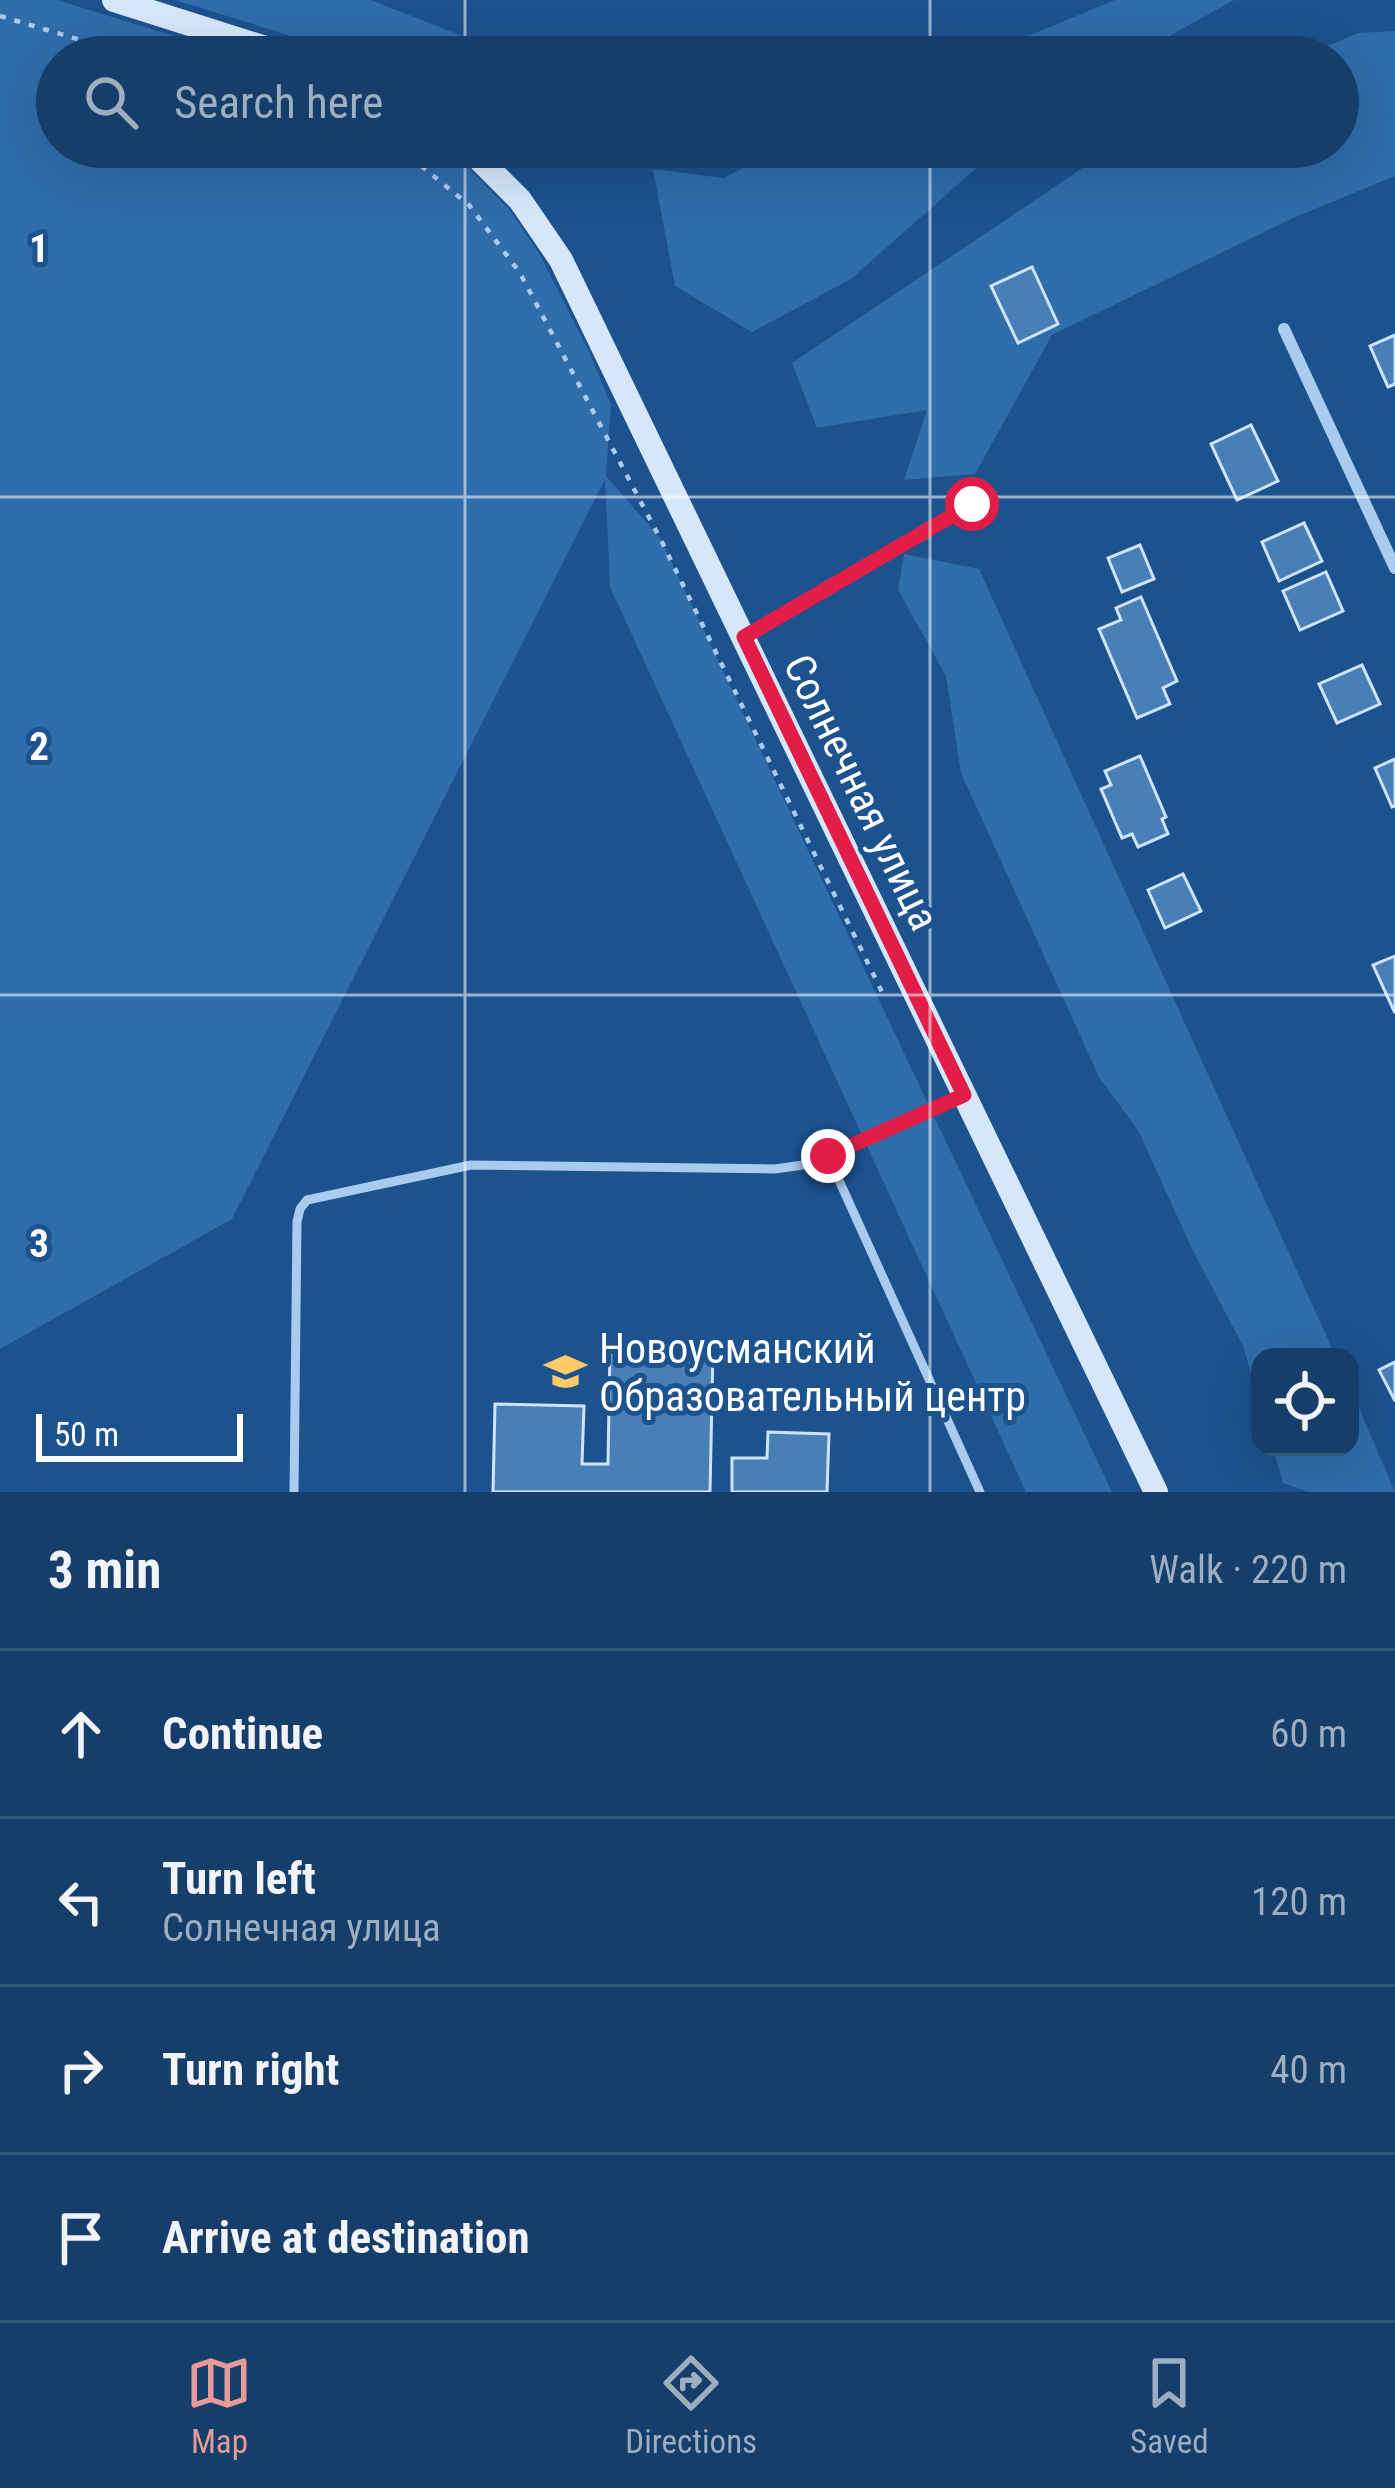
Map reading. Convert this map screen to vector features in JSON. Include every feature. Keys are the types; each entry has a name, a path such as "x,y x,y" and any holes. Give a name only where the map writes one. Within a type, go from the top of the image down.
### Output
{"street":[{"path":"114,0 228,36"},
{"name":"Солнечная улица","path":"488,168 520,200 561,260 1156,1492"},
{"path":"1284,328 1395,568"},
{"path":"744,637 972,504"}],"lane":[{"path":"294,1492 297,1222 308,1200 471,1165 775,1168 828,1156 964,1095"},
{"path":"828,1156 980,1492"}],"path":[{"path":"0,16 67,36"},
{"path":"424,168 470,205 520,273 662,542 888,1002"}],"shaded area":[{"path":"0,0 57,0 174,36 36,36 36,168 469,168 510,210 540,255 611,404 606,476 660,538 1112,1492 1026,1492 610,587 605,479 232,1219 0,1349"},
{"path":"175,0 371,0 463,36 291,36"},
{"path":"1115,0 1234,0 1170,36 1028,36"},
{"path":"1395,31 1395,176 1293,218 1052,335 975,474 904,480 927,410 817,428 792,363 1083,168 1359,168 1359,36 1351,36"},
{"path":"743,168 976,168 851,279 752,332 675,286 653,169 724,178"},
{"path":"904,554 979,569 1332,1348 1251,1348 1251,1373 1243,1346 1139,1132 1099,1077 961,773 946,676 898,590"},
{"path":"1359,1408 1395,1492 1308,1492 1283,1483 1276,1456 1359,1456"}],"building":[{"path":"1032,267 1058,324 1018,343 991,286"},
{"path":"1395,335 1395,384 1388,387 1370,346"},
{"path":"1251,425 1278,481 1237,500 1211,444"},
{"path":"1304,523 1322,561 1279,581 1262,542"},
{"path":"1140,545 1154,579 1122,592 1108,558"},
{"path":"1326,572 1343,611 1300,630 1283,591"},
{"path":"1141,597 1177,681 1163,688 1170,704 1137,718 1099,629 1121,620 1116,608"},
{"path":"1362,665 1380,704 1337,723 1319,684"},
{"path":"1140,756 1166,817 1162,819 1168,834 1138,847 1132,834 1122,838 1101,789 1111,785 1105,771"},
{"path":"1395,759 1395,806 1392,807 1375,768"},
{"path":"1183,874 1201,911 1165,928 1148,890"},
{"path":"1395,956 1395,1013 1373,965"},
{"path":"610,1345 713,1348 710,1492 493,1492 495,1404 584,1406 582,1464 608,1464"},
{"path":"1395,1362 1395,1401 1379,1370"},
{"path":"768,1432 829,1434 827,1492 732,1492 732,1458 767,1458"}],"place":[{"name":"Новоусманский Образовательный центр","path":"565,1372"}],"route":[{"path":"828,1156 964,1095 744,637 972,504"}]}
